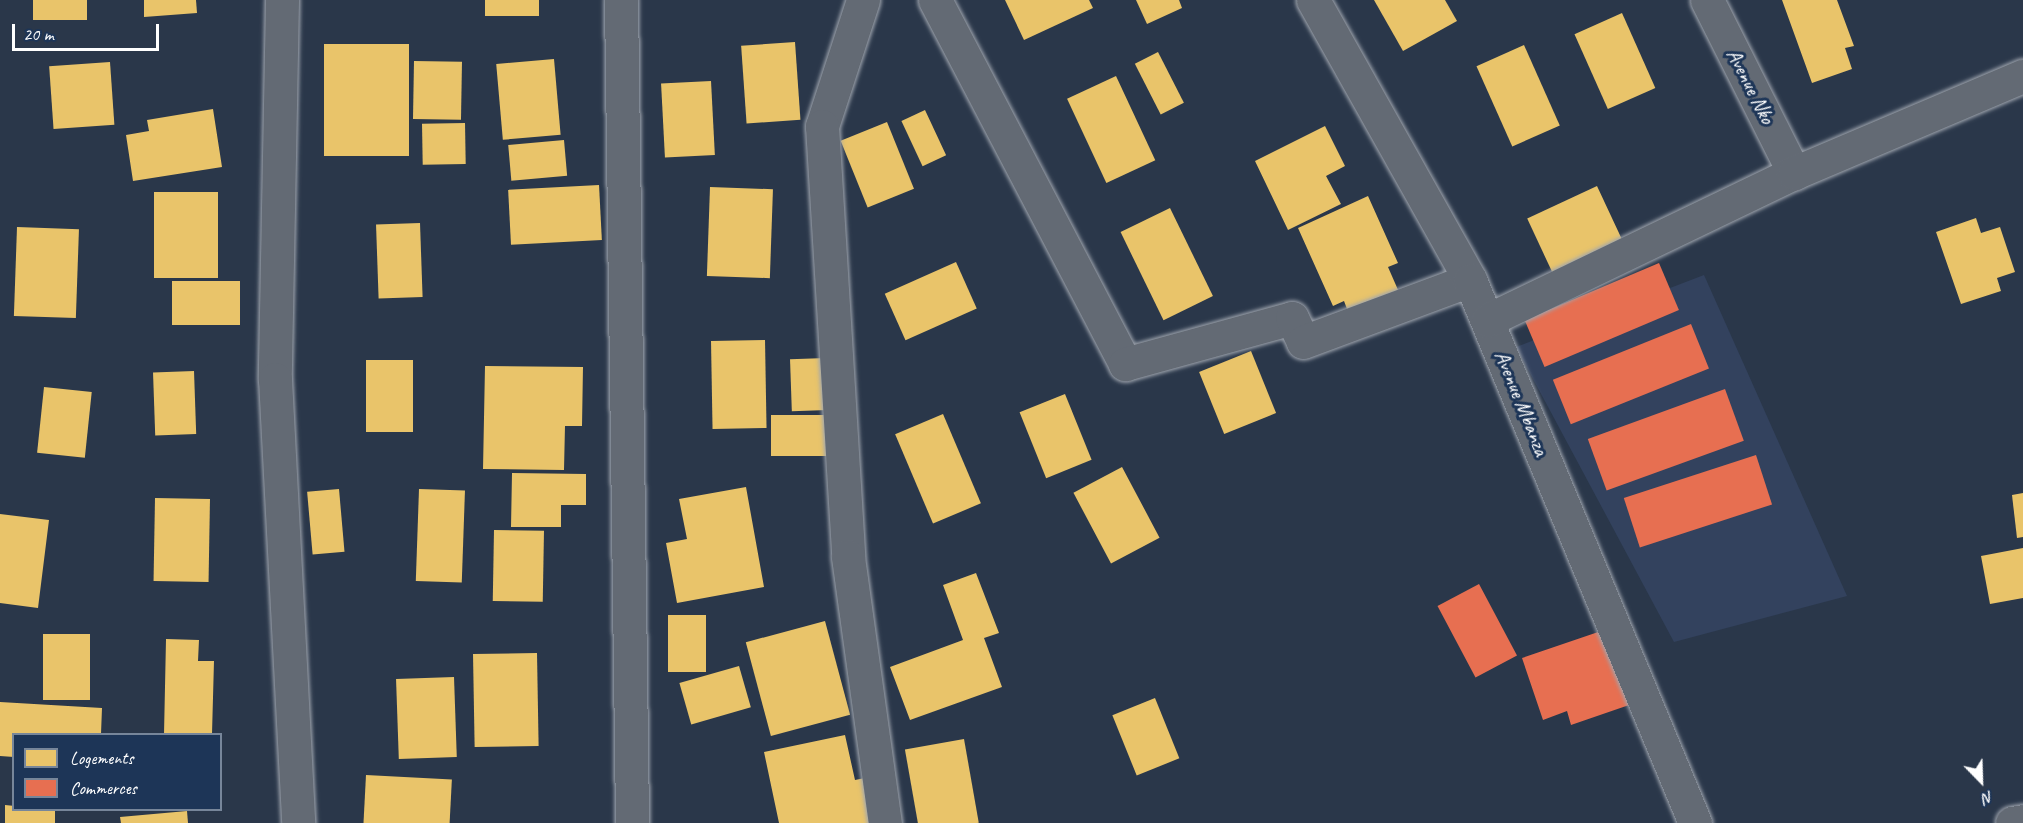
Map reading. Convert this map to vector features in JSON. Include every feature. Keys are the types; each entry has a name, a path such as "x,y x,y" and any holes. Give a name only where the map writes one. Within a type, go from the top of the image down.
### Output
{"main road":[{"path":"282,0 275,379 298,823"},
{"path":"621,0 632,823"},
{"path":"863,0 822,126 848,557 885,823"},
{"path":"935,0 1125,364 1292,318 1303,342 1470,280"},
{"name":"Avenue Mbanza","path":"1312,0 1470,280 1695,823"},
{"name":"Avenue Nko","path":"1707,0 1794,173"},
{"path":"1488,320 1794,173 2023,76"},
{"path":"2012,823 2023,821"}],"shaded area":[{"path":"1704,275 1847,596 1674,642 1516,347"}],"building: Logements":[{"path":"33,0 87,0 87,20 33,20"},
{"path":"144,0 196,0 197,13 144,17"},
{"path":"485,0 539,0 539,16 485,16"},
{"path":"1005,0 1089,0 1093,8 1024,40"},
{"path":"1136,0 1179,0 1182,8 1147,24"},
{"path":"1374,0 1445,0 1457,21 1403,51"},
{"path":"1782,0 1837,0 1854,46 1845,48 1852,69 1812,83"},
{"path":"1622,13 1655,88 1608,109 1574,34"},
{"path":"795,42 800,120 747,124 741,46"},
{"path":"324,44 409,44 409,156 324,156"},
{"path":"1524,45 1560,125 1512,147 1476,66"},
{"path":"1158,52 1184,103 1161,115 1135,64"},
{"path":"554,59 561,135 503,140 496,64"},
{"path":"414,61 462,62 461,120 413,119"},
{"path":"110,62 114,125 54,129 49,66"},
{"path":"1116,76 1155,160 1106,183 1067,99"},
{"path":"711,81 715,155 665,158 661,84"},
{"path":"213,109 222,167 133,181 126,135 149,131 147,120"},
{"path":"925,110 946,155 923,166 901,121"},
{"path":"887,122 914,189 868,207 841,141"},
{"path":"465,123 466,164 423,165 422,124"},
{"path":"1325,126 1345,166 1326,176 1341,204 1288,230 1255,161"},
{"path":"564,140 567,176 511,181 508,145"},
{"path":"599,185 602,240 511,245 508,190"},
{"path":"1597,186 1625,246 1555,278 1527,219"},
{"path":"710,187 773,189 770,278 707,276"},
{"path":"154,192 218,192 218,278 154,278"},
{"path":"1368,196 1398,263 1388,267 1402,299 1352,322 1344,301 1333,306 1298,228"},
{"path":"1170,208 1213,296 1164,320 1121,232"},
{"path":"1976,218 1981,233 2000,227 2015,272 1997,278 2001,291 1961,304 1936,232"},
{"path":"420,223 423,297 379,298 376,225"},
{"path":"17,227 79,229 76,318 14,316"},
{"path":"956,262 977,309 905,340 885,294"},
{"path":"172,281 240,281 240,325 172,325"},
{"path":"765,340 767,428 713,429 711,341"},
{"path":"1251,351 1276,413 1224,434 1199,372"},
{"path":"826,358 828,410 792,411 790,359"},
{"path":"366,360 413,360 413,432 366,432"},
{"path":"485,366 583,367 582,426 565,426 564,470 483,469"},
{"path":"194,371 196,434 155,435 153,372"},
{"path":"44,387 92,392 85,458 37,453"},
{"path":"1065,394 1092,460 1046,478 1020,412"},
{"path":"943,414 981,503 933,524 895,434"},
{"path":"771,415 831,415 831,456 771,456"},
{"path":"1122,467 1160,538 1111,563 1073,493"},
{"path":"512,473 586,474 586,505 561,505 561,527 511,527"},
{"path":"746,487 764,587 677,603 666,543 687,539 679,499"},
{"path":"339,489 344,552 313,555 307,492"},
{"path":"419,489 465,491 462,583 416,581"},
{"path":"2023,493 2023,537 2017,538 2012,495"},
{"path":"155,498 210,499 209,582 154,581"},
{"path":"0,514 49,520 38,608 0,603"},
{"path":"494,530 544,531 543,602 493,601"},
{"path":"2023,548 2023,598 1990,604 1981,556"},
{"path":"976,573 999,633 984,638 1002,687 910,720 890,667 963,640 943,585"},
{"path":"668,615 706,615 706,672 668,672"},
{"path":"825,621 850,715 771,736 746,642"},
{"path":"43,634 90,634 90,700 43,700"},
{"path":"166,639 199,640 198,661 214,661 212,733 164,733"},
{"path":"537,653 539,746 475,747 473,654"},
{"path":"739,666 751,707 691,724 679,683"},
{"path":"454,677 457,757 399,759 396,679"},
{"path":"1155,698 1179,758 1137,775 1112,715"},
{"path":"0,702 102,708 101,733 12,733 12,757 0,756"},
{"path":"845,735 855,780 865,778 874,823 779,823 764,752"},
{"path":"964,739 979,823 918,823 905,749"},
{"path":"366,775 452,780 450,823 363,823"},
{"path":"5,805 12,806 12,811 55,811 55,823 5,823"},
{"path":"187,811 188,823 121,823 120,817"}],"building: Commerces":[{"path":"1659,263 1679,310 1545,367 1525,320"},
{"path":"1691,324 1709,369 1571,424 1553,380"},
{"path":"1725,389 1744,441 1607,491 1588,439"},
{"path":"1756,455 1772,504 1640,547 1624,498"},
{"path":"1479,584 1517,656 1476,678 1438,606"},
{"path":"1607,629 1632,704 1571,725 1567,711 1543,720 1522,658"}]}
